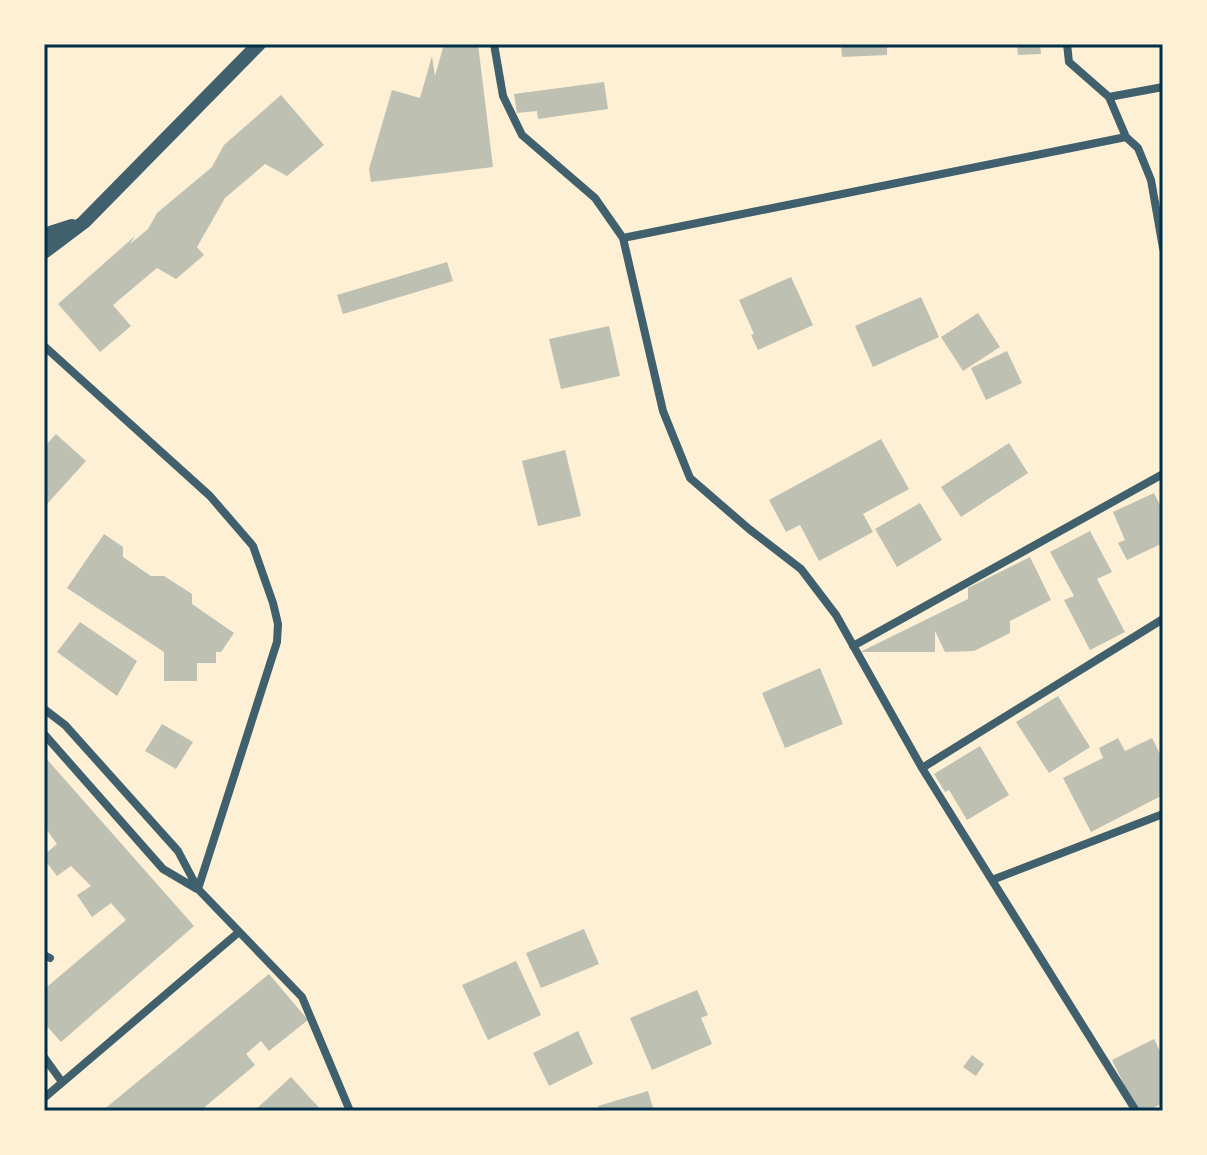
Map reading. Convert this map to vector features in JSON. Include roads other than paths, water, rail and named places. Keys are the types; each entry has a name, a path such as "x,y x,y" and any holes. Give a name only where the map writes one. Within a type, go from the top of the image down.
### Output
{"street":[{"path":"44,252 84,222 259,44"},
{"path":"494,44 503,96 522,135 595,198 623,238 663,411 690,478 801,569 836,615 922,768 1136,1111"},
{"path":"1067,44 1069,62 1109,97 1126,137 1138,148 1151,180 1163,248"},
{"path":"1109,97 1163,87"},
{"path":"623,238 1126,137"},
{"path":"44,235 84,222"},
{"path":"44,346 218,506 253,546 273,603 278,624 277,642 198,889"},
{"path":"853,646 1163,474"},
{"path":"922,768 1163,619"},
{"path":"44,709 65,725 178,851 198,889 302,997 350,1111"},
{"path":"44,734 163,869 198,889"},
{"path":"992,880 1163,814"},
{"path":"44,1098 239,932"},
{"path":"44,1057 62,1082"}]}
